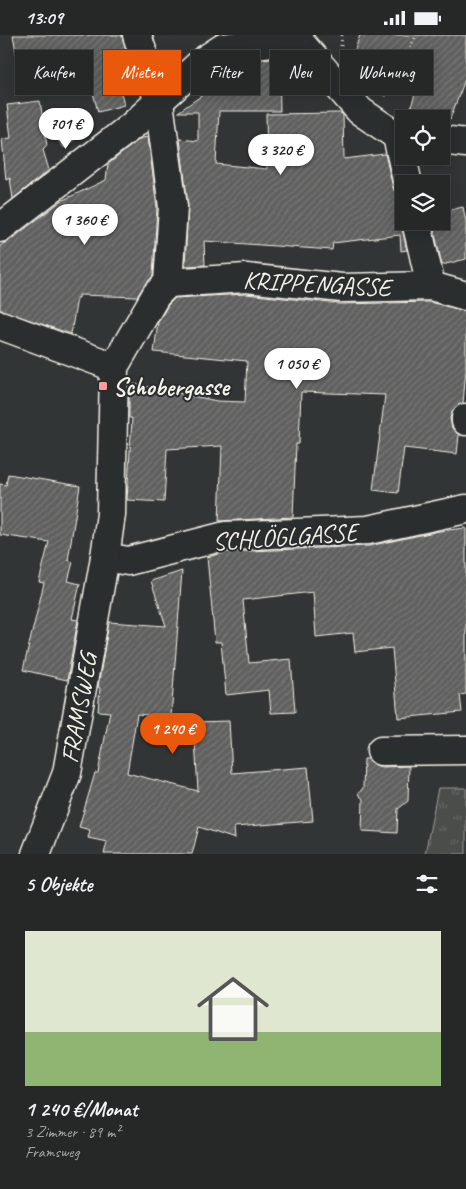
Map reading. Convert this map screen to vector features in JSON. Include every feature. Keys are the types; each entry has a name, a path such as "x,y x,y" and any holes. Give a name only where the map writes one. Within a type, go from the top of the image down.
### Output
{"street":[{"path":"104,557 111,513 114,367 156,295 168,283 173,207 159,102 137,35"},
{"path":"0,229 133,125 203,61 223,48 298,37 360,111 395,133"},
{"path":"450,141 466,143"},
{"path":"418,230 431,286"},
{"name":"KRIPPENGASSE","path":"168,283 246,278 342,288 431,286 466,296"},
{"path":"0,325 114,367"},
{"name":"SCHLÖGLGASSE","path":"104,557 128,561 225,536 368,530 466,509"},
{"name":"FRAMSWEG","path":"36,854 67,773 104,557"},
{"path":"381,751 466,750"}],"path":[{"path":"341,49 342,35"},
{"path":"383,99 405,60 416,35"}],"green space":[{"path":"438,788 466,788 466,854 425,854"}],"water":[{"path":"80,114 90,128 64,148 53,135"}],"building":[{"path":"13,35 122,35 126,50 103,50 103,95 122,95 124,105 98,112 93,92 93,50 16,50"},
{"path":"360,35 466,35 466,77 450,119 450,110 410,110 415,95 433,95 433,50 355,50"},
{"path":"270,58 270,95 280,95 280,111 219,111 216,164 267,169 266,114 341,113 343,115 344,159 385,154 395,192 395,230 402,230 407,250 401,251 400,235 333,243 332,250 204,241 205,265 185,266 188,205 180,139 198,141 198,112 178,112 203,95 260,95 260,59"},
{"path":"40,101 47,146 43,150 49,170 13,199 10,178 6,180 2,139 11,138 7,105"},
{"path":"148,137 157,208 153,276 137,297 79,295 71,334 0,310 0,246 61,201 106,180 108,164 141,138"},
{"path":"463,207 466,222 466,259 442,265 434,230 450,230 450,210"},
{"path":"246,294 340,304 429,302 466,311 466,370 463,403 453,410 450,418 452,428 459,435 457,454 404,448 398,493 373,490 385,395 301,392 299,444 296,444 293,517 219,521 222,446 167,449 164,502 127,500 132,418 129,418 129,383 217,401 245,402 247,361 154,352 158,322 168,305 175,298"},
{"path":"8,474 80,486 68,560 73,562 68,581 80,584 72,619 78,620 67,680 23,670 44,583 39,582 49,542 0,535 0,484 6,485"},
{"path":"466,528 466,694 460,695 462,712 398,718 392,648 355,652 353,633 316,637 313,592 243,600 249,663 291,659 295,712 271,713 269,690 226,695 221,642 215,642 207,557 227,552 369,546 439,531"},
{"path":"182,571 171,717 137,714 127,773 198,791 194,722 229,721 232,773 308,767 313,821 234,827 235,839 199,827 192,854 104,854 107,842 88,838 90,830 79,827 95,773 98,773 110,712 98,711 100,688 98,687 109,622 166,626 151,581"},
{"path":"364,759 368,759 373,764 381,767 409,766 408,801 398,809 397,833 362,831 363,799 358,794 363,788"}],"place":[{"name":"Schobergasse","path":"103,386"}]}
